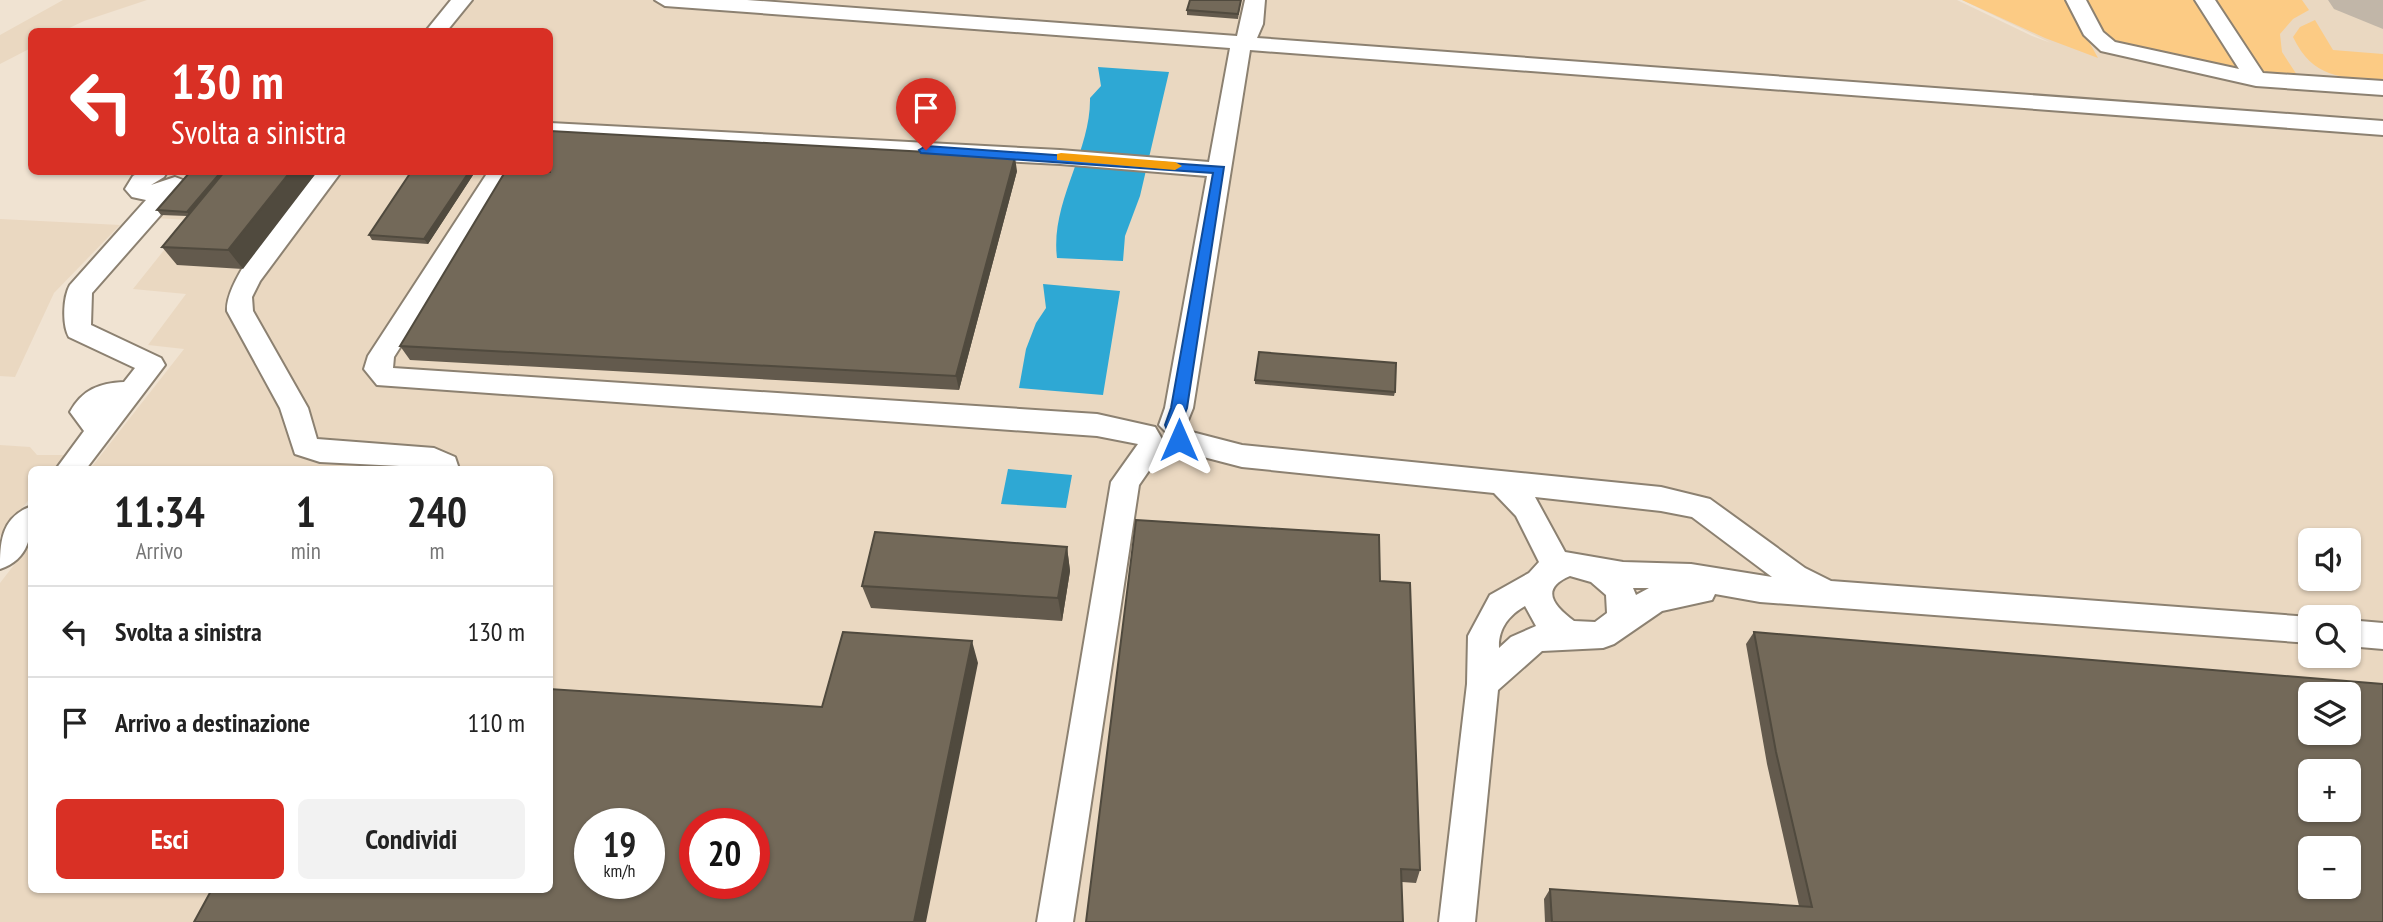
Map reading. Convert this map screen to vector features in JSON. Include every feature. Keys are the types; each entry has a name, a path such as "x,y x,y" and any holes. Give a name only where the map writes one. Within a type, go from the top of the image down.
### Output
{"street":[{"path":"438,28 462,0"},
{"path":"665,0 2383,128"},
{"path":"1055,922 1125,482 1162,436 1179,408 1241,44 1249,38 1255,0"},
{"path":"2076,0 2094,35 2108,47 2256,79 2383,88"},
{"path":"2205,0 2256,79"},
{"path":"553,130 1060,157 1220,170"},
{"path":"326,175 249,277 239,297 240,311 294,408 305,446 320,451 434,459 442,466"},
{"path":"497,175 381,356 377,369 386,378 1097,425 1162,436 1242,456 1683,502 1714,516 1794,577 1837,593 1863,597"},
{"path":"142,222 148,195 139,192 138,185 174,176"},
{"path":"72,466 152,366 78,330 79,291 142,222 174,176"},
{"path":"1499,482 1522,499 1544,548 1548,574 1535,593 1543,615 1564,632 1578,636"},
{"path":"0,557 28,522"},
{"path":"1457,922 1483,684 1483,636 1490,618 1501,604 1548,574 1580,564 1623,575 1691,577 1760,589 2298,629"},
{"path":"1592,567 1603,573 1619,589 1624,610 1621,620"},
{"path":"1483,684 1529,640 1548,635 1604,635 1621,620 1667,595 1760,589"},
{"path":"2361,634 2383,636"}],"shaded area":[{"path":"63,0 147,0 69,28 28,28 28,50 0,64 0,35"},
{"path":"449,0 1957,0 2051,43 1962,0 2383,0 2383,922 0,922 0,583 28,547 28,893 553,893 553,466 92,466 184,349 148,345 186,294 133,289 188,220 155,218 191,175 553,175 553,28 427,28"},
{"path":"1962,0 2066,0 2098,58 2045,38"},
{"path":"2080,0 2202,0 2245,71 2107,42"},
{"path":"2210,0 2302,0 2309,10 2293,19 2280,34 2282,52 2297,75 2264,73 2258,69"},
{"path":"2315,20 2333,50 2383,54 2383,81 2330,73 2310,61 2293,37 2300,27"},
{"path":"0,219 120,225 54,293 15,377 0,376"},
{"path":"0,445 30,447 37,455 65,455 56,466 28,466 28,501 0,536"}],"water":[{"path":"1098,67 1169,72 1140,196 1125,236 1123,261 1057,258 1059,217 1084,138 1090,98 1101,86"},
{"path":"1043,284 1120,291 1103,395 1019,388 1026,349 1036,323 1046,308"},
{"path":"1008,469 1072,475 1066,508 1001,504"}],"building":[{"path":"1190,0 1241,0 1238,14 1187,10"},
{"path":"553,131 1015,157 956,376 400,346 503,175 553,175"},
{"path":"187,175 218,175 187,212 157,210"},
{"path":"222,175 288,175 228,250 162,247"},
{"path":"409,175 467,175 424,239 369,235"},
{"path":"1259,352 1396,363 1395,392 1255,380"},
{"path":"1136,520 1379,535 1380,581 1410,583 1420,870 1401,869 1403,922 1086,922"},
{"path":"875,532 1067,547 1058,598 862,586"},
{"path":"843,632 972,641 914,922 194,922 210,893 553,893 553,689 822,707"},
{"path":"1754,632 2359,682 2298,682 2298,745 2361,745 2361,682 2383,684 2383,922 1552,922 1550,889 1812,907 1776,752"}],"taxiway":[{"path":"2350,0 2383,16"}],"slow traffic":[{"path":"1061,157 1175,166"}],"route":[{"path":"926,150 1060,157 1220,170 1179,408 1173,425 1179,431 1179,440"}]}
